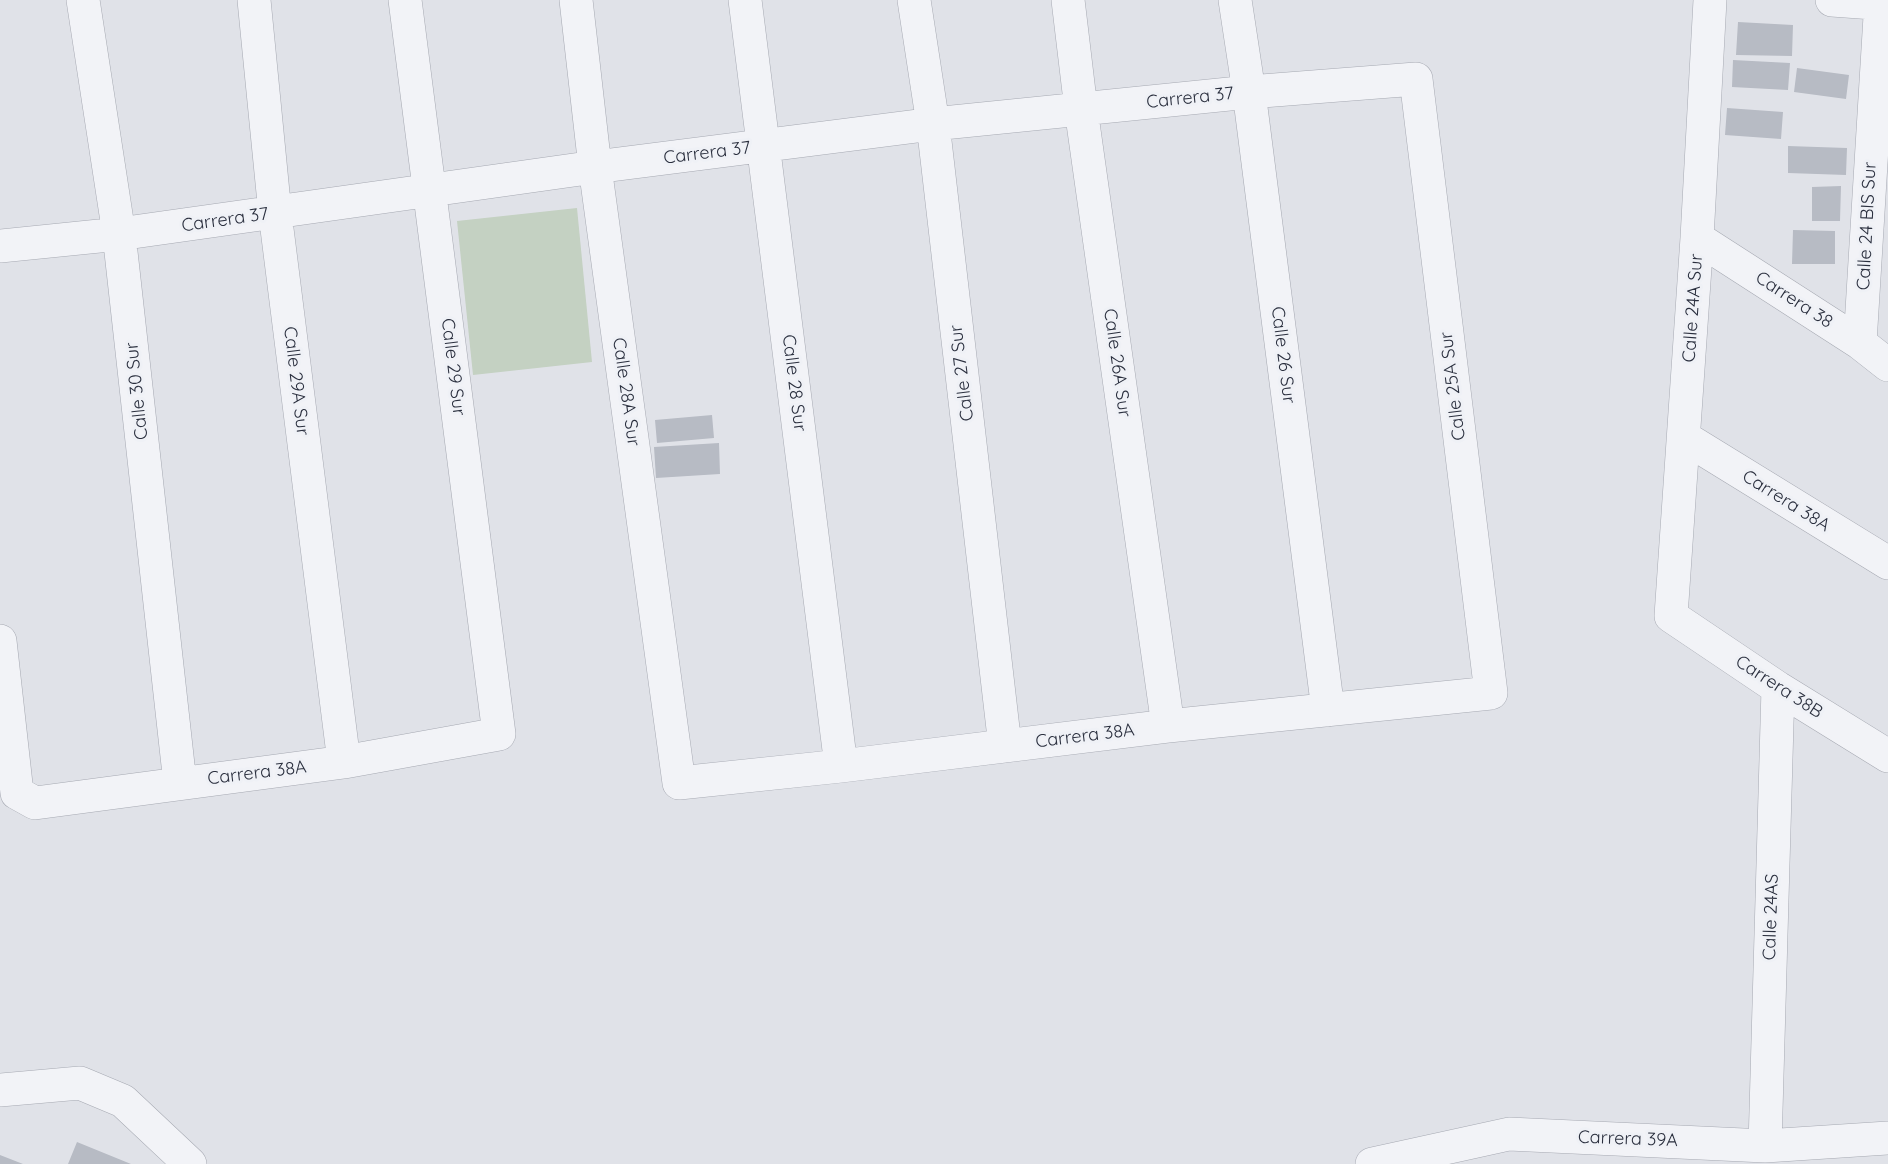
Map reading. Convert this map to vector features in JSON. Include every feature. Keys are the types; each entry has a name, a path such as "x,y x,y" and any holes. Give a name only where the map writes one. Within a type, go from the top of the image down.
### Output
{"street":[{"name":"Calle 30 Sur","path":"83,0 119,234 180,783"},
{"name":"Calle 29A Sur","path":"254,0 275,213 344,762"},
{"name":"Calle 29 Sur","path":"405,0 500,734"},
{"name":"Calle 28A Sur","path":"576,0 595,167 679,783"},
{"name":"Calle 28 Sur","path":"745,0 841,766"},
{"name":"Calle 27 Sur","path":"914,0 933,123 1005,746"},
{"name":"Calle 26A Sur","path":"1068,0 1081,110 1168,726"},
{"name":"Calle 26 Sur","path":"1235,0 1249,92 1328,710"},
{"name":"Calle 24A Sur","path":"1671,616 1685,438 1710,0"},
{"path":"1832,0 1883,2"},
{"name":"Calle 24 BIS Sur","path":"1860,343 1883,2"},
{"name":"Carrera 37","path":"0,246 119,234 595,167 933,123 1249,92 1416,79"},
{"name":"Calle 25A Sur","path":"1416,79 1491,693"},
{"name":"Carrera 38","path":"1697,238 1860,343 1888,365"},
{"name":"Carrera 38A","path":"1685,438 1888,563"},
{"name":"Carrera 38B","path":"1671,616 1778,688 1888,756"},
{"name":"Carrera 38A","path":"0,641 16,793 35,803 344,762 500,734"},
{"name":"Calle 24AS","path":"1743,1151 1778,688"},
{"name":"Carrera 38A","path":"679,783 841,766 1168,726 1491,693"},
{"path":"0,1090 80,1083 123,1101 190,1164"},
{"name":"Carrera 39A","path":"1381,1163 1509,1134 1743,1151 1888,1138"}],"green space":[{"path":"577,208 592,362 473,375 457,221"}],"building":[{"path":"1738,22 1793,25 1792,56 1736,55"},
{"path":"1733,60 1790,63 1788,90 1732,87"},
{"path":"1797,68 1849,75 1846,99 1794,92"},
{"path":"1727,108 1783,112 1781,139 1725,135"},
{"path":"1788,146 1847,148 1846,175 1788,173"},
{"path":"1841,186 1840,221 1812,221 1812,187"},
{"path":"1793,230 1835,231 1835,264 1792,264"},
{"path":"712,415 714,438 657,443 655,420"},
{"path":"719,443 720,474 656,478 654,447"},
{"path":"77,1142 131,1164 68,1164"},
{"path":"0,1155 23,1164 0,1164"}]}
